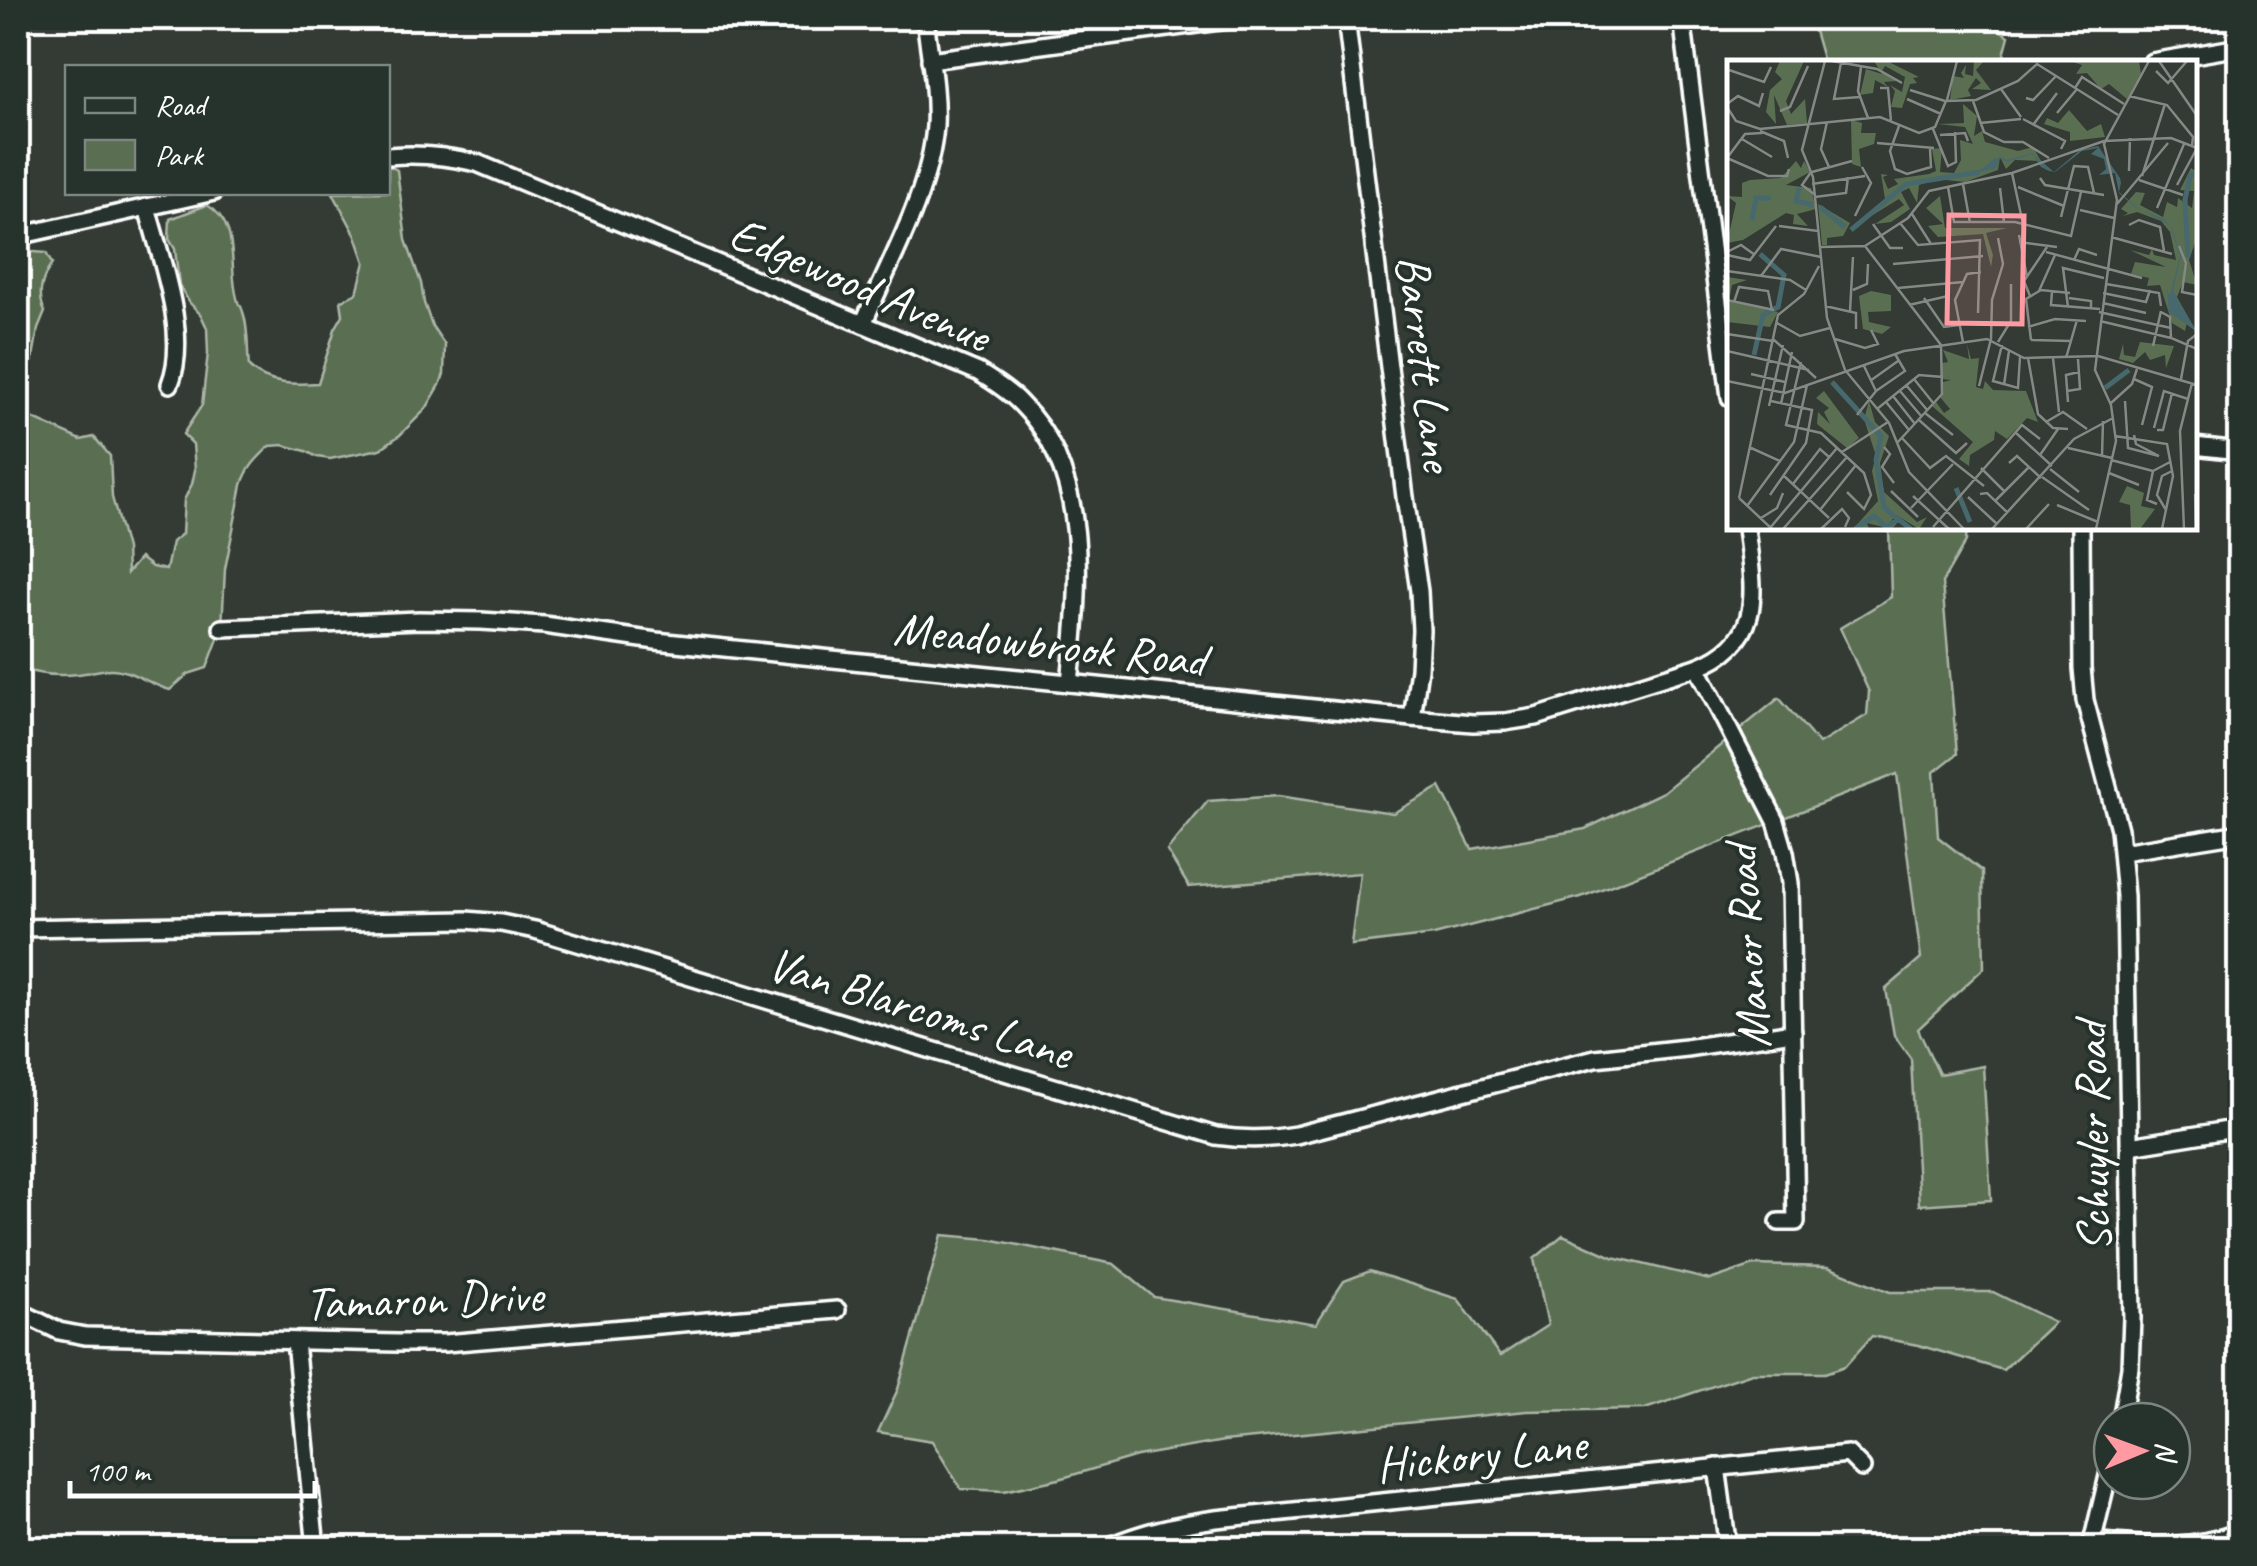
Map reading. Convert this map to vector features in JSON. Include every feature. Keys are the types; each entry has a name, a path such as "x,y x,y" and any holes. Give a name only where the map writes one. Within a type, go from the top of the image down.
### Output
{"street":[{"path":"863,324 922,186 932,153 935,123 925,18"},
{"path":"930,60 1242,18"},
{"name":"Barrett Lane","path":"1346,18 1419,591 1420,650 1412,718"},
{"path":"1682,18 1727,373"},
{"path":"2164,60 2240,47"},
{"name":"Edgewood Avenue","path":"390,156 421,154 477,163 978,372 1000,386 1039,424 1064,472 1070,496 1076,540 1070,683"},
{"path":"18,236 201,195"},
{"path":"147,207 172,307 177,367 170,384"},
{"path":"2197,446 2240,451"},
{"name":"Meadowbrook Road","path":"222,628 419,620 544,625 656,642 1473,724 1521,720 1714,661 1740,638 1749,622 1754,590 1746,530"},
{"name":"Schuyler Road","path":"2081,530 2085,700 2111,793 2125,896 2132,1318 2124,1401"},
{"name":"Manor Road","path":"1697,668 1776,821 1790,883 1796,1222 1779,1222"},
{"path":"2122,852 2240,833"},
{"name":"Van Blarcoms Lane","path":"18,928 466,920 501,923 1216,1136 1243,1140 1296,1135 1596,1058 1793,1032"},
{"path":"2130,1146 2240,1128"},
{"name":"Tamaron Drive","path":"18,1311 59,1331 85,1336 445,1343 837,1310"},
{"path":"296,1342 316,1548"},
{"name":"Hickory Lane","path":"1106,1548 1185,1523 1848,1454 1862,1468"},
{"path":"1717,1467 1728,1548"},
{"path":"2102,1501 2092,1545 2192,1545 2240,1532"}],"green space":[{"path":"1800,18 1982,18 2009,36 2003,60 1822,60 1814,31"},
{"path":"390,166 397,170 406,240 424,303 432,326 445,345 444,374 426,409 380,449 330,459 283,445 270,446 253,463 242,485 225,569 222,628 207,668 188,674 170,690 118,670 58,675 24,669 18,674 21,251 46,253 52,264 41,287 45,312 30,374 22,384 20,413 81,440 94,437 110,456 112,497 126,549 127,573 140,558 152,567 166,570 172,542 182,534 184,500 195,470 193,444 183,434 202,405 207,328 179,285 175,249 169,239 170,219 207,205 218,213 229,234 237,298 246,325 249,367 272,380 290,384 318,383 343,315 341,301 357,293 365,262 334,195 390,195"},
{"path":"1889,530 1967,530 1966,541 1942,583 1957,754 1934,772 1938,837 1982,871 1984,968 1918,1029 1939,1074 1983,1066 1991,1200 1919,1205 1911,1059 1894,1035 1886,989 1921,959 1897,774 1581,897 1434,935 1351,945 1360,873 1189,887 1167,851 1208,801 1278,796 1393,813 1440,787 1472,849 1585,829 1663,792 1779,698 1819,744 1867,715 1869,692 1840,628 1891,597"},
{"path":"942,1235 989,1239 1114,1264 1154,1297 1316,1324 1344,1281 1370,1271 1458,1299 1500,1356 1548,1325 1534,1259 1563,1235 1613,1257 1710,1280 1754,1265 1828,1267 1890,1292 1993,1292 2054,1322 2003,1370 1872,1336 1845,1366 1825,1373 1752,1373 1645,1409 1527,1411 1224,1441 1137,1456 1004,1491 961,1489 932,1441 878,1432 898,1389"}]}
